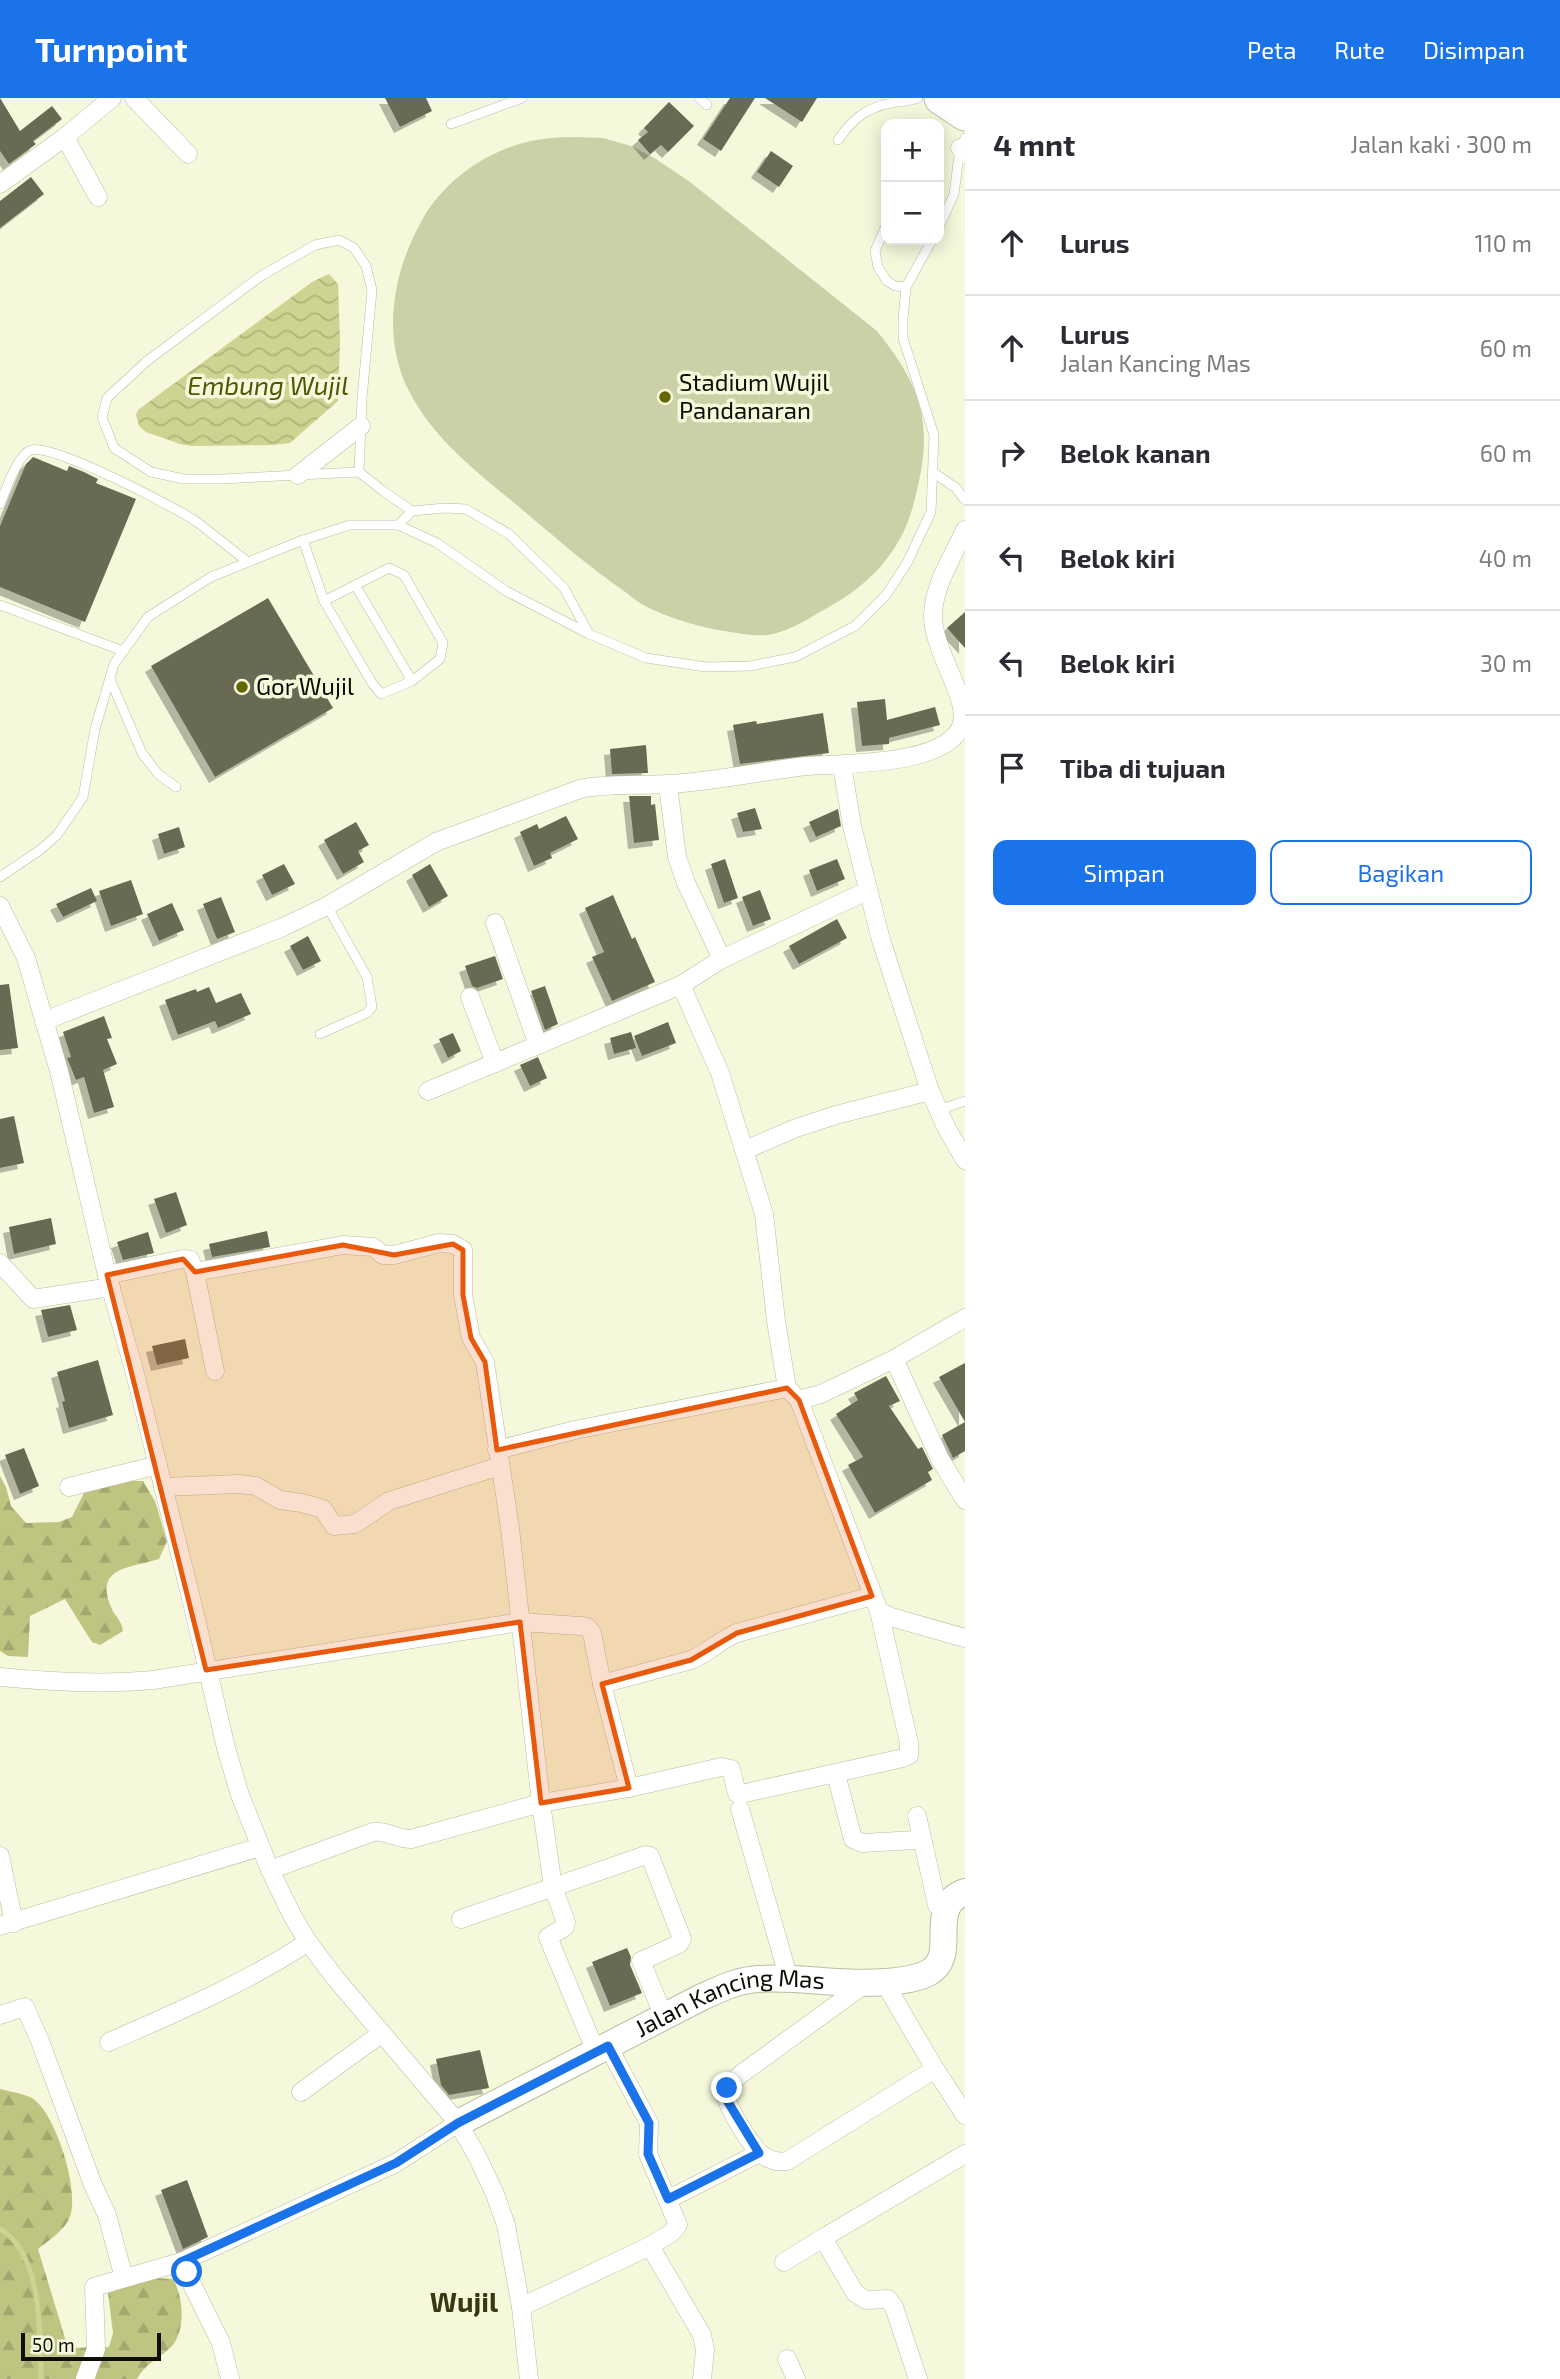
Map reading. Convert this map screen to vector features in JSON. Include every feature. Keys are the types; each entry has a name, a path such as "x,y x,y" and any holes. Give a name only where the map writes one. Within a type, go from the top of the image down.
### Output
{"highway":[{"path":"941,98 965,114"}],"street":[{"path":"0,184 65,137 112,98"},
{"path":"134,98 188,154"},
{"path":"65,137 98,197"},
{"path":"298,475 361,426"},
{"path":"44,1021 228,950 327,906 436,842 580,789 603,785 668,785 810,766 883,762 922,753 942,745 956,734 963,721 963,703 937,640 933,615 935,597 965,530"},
{"path":"842,765 867,891 930,1091 965,1159"},
{"path":"668,785 677,857 722,959"},
{"path":"429,1091 681,985 722,959 867,891"},
{"path":"0,906 26,958 59,1071 229,1760 260,1847 293,1917 308,1942 458,2123 495,2194 506,2225 529,2379"},
{"path":"495,923 538,1045"},
{"path":"270,1870 373,1832 380,1831 402,1839 411,1839 541,1802 629,1788 721,1767 731,1769 738,1794 836,1774 909,1755 876,1603 793,1394 776,1321 764,1214 720,1073 681,985"},
{"path":"470,997 495,1063"},
{"path":"745,1150 796,1128 836,1115 930,1091"},
{"path":"195,1272 343,1245 373,1247 383,1255 394,1255 439,1243 453,1244 463,1250 463,1295 471,1338 485,1362 510,1528 553,1887 566,1923 565,1927 548,1937 602,2049 649,2123 648,2154 678,2225 650,2246 520,2307"},
{"path":"0,1263 33,1299 109,1281 183,1259 190,1260 195,1272 215,1371"},
{"path":"163,1487 239,1484 256,1486 280,1500 323,1509 334,1527 355,1524 389,1501 575,1430 793,1394 821,1394 894,1359 965,1318"},
{"path":"894,1359 940,1459 965,1500"},
{"path":"69,1487 158,1465"},
{"path":"876,1603 891,1617 965,1638"},
{"path":"602,1684 691,1660 737,1633 876,1603"},
{"path":"0,1677 53,1683 127,1683 520,1622 587,1628 592,1633 602,1684 629,1788"},
{"path":"836,1774 856,1843 923,1842"},
{"path":"740,1809 789,1979"},
{"path":"917,1816 937,1905 955,1899"},
{"path":"0,1856 7,1924 260,1847"},
{"path":"461,1919 646,1855 652,1858 682,1939 679,1944 641,1961 664,2017"},
{"name":"Jalan Kancing Mas","path":"458,2123 664,2017 739,1982 789,1979 875,1983 900,1981 929,1973 937,1966 942,1955 955,1899"},
{"path":"109,2042 274,1965 308,1942"},
{"path":"935,2069 787,2161 781,2162 768,2159 759,2153 728,2102 726,2092 729,2084 741,2074 875,1983 935,2069 965,2115"},
{"path":"0,2015 25,2007 107,2215 124,2278"},
{"path":"301,2092 382,2033"},
{"path":"85,2379 96,2349 94,2287 181,2262 396,2163 458,2123"},
{"path":"668,2199 759,2153"},
{"path":"784,2262 965,2154"},
{"path":"823,2238 855,2293 866,2300 881,2297 888,2299 894,2307 918,2379"},
{"path":"650,2246 702,2335 705,2350 702,2379"},
{"path":"181,2262 220,2343 230,2379"},
{"path":"787,2359 796,2379"}],"lane":[{"path":"451,124 522,98"},
{"path":"838,140 853,120 870,108 892,100 905,103 918,98"},
{"path":"944,216 954,194 963,146"},
{"path":"881,237 875,251 878,267 887,281 895,286 906,287"},
{"path":"359,472 372,290 366,266 354,248 339,240 315,245 261,276 147,361 107,398 102,417 114,448 151,472 184,479 222,480 359,472 412,511 466,509 509,534 564,588 589,634"},
{"path":"0,877 57,835 83,797 95,729 114,664 148,617 211,577 303,540 350,525 398,525 438,543 506,591 589,634 646,659 706,667 750,666 795,657 855,625 886,595 907,563 931,512 934,435 903,338 906,287 929,245"},
{"path":"0,505 22,455 32,449 45,449 97,470 162,502 195,521 248,562"},
{"path":"934,473 956,488 965,500"},
{"path":"398,525 412,511"},
{"path":"303,540 324,601 381,694 412,681 440,659 443,643 404,575 389,568 324,601"},
{"path":"355,585 412,681"},
{"path":"0,605 123,651"},
{"path":"110,679 142,753 158,774 176,787"},
{"path":"320,1034 367,1013 372,1007 367,977 327,906"},
{"path":"938,1110 965,1101"}],"highlighted area":[{"path":"453,1244 463,1250 463,1295 471,1338 485,1362 497,1450 787,1388 799,1400 872,1596 737,1633 691,1660 602,1684 629,1788 541,1803 520,1622 206,1670 107,1275 183,1259 195,1272 343,1245 394,1255"}],"green space":[{"path":"0,1476 11,1506 26,1523 59,1522 72,1517 84,1493 125,1481 143,1481 155,1501 167,1541 159,1559 118,1571 107,1584 111,1607 123,1631 100,1645 92,1642 65,1599 30,1616 28,1657 8,1656 0,1651"},
{"path":"0,2089 36,2101 52,2124 65,2157 72,2193 69,2219 60,2231 38,2249 68,2348 109,2347 113,2333 108,2293 154,2278 173,2279 177,2287 182,2315 179,2333 170,2348 137,2379 0,2379"}],"shaded area":[{"name":"Stadium Wujil Pandanaran","path":"603,138 631,146 690,182 877,331 912,384 922,419 923,458 914,501 903,533 889,557 861,585 839,601 787,630 763,635 720,630 678,620 642,604 573,553 458,454 429,422 406,385 394,344 394,302 404,261 429,208 464,172 493,155 530,141"}],"water":[{"name":"Embung Wujil","path":"329,274 338,284 338,401 290,443 191,446 146,432 139,426 136,415 138,410 312,282"}],"building":[{"path":"0,98 20,131 52,106 62,119 33,141 36,144 9,164 0,151"},
{"path":"385,98 426,98 432,111 400,127"},
{"path":"730,98 755,98 721,151 703,139"},
{"path":"765,98 817,98 802,122"},
{"path":"669,102 694,126 668,152 661,145 650,154 638,140 648,132 644,128"},
{"path":"771,151 793,166 779,187 757,172"},
{"path":"31,177 44,194 0,228 0,201"},
{"path":"33,457 67,471 69,466 84,472 98,479 96,483 136,499 85,622 0,587 0,526 26,464"},
{"name":"Gor Wujil","path":"268,598 333,708 215,777 151,666"},
{"path":"965,612 965,648 947,628"},
{"path":"885,699 887,720 935,707 940,725 889,738 889,744 862,746 857,702"},
{"path":"823,713 829,753 740,764 733,725 756,721 757,724"},
{"path":"646,745 648,773 612,774 610,749"},
{"path":"629,796 651,796 651,805 655,804 659,840 634,843"},
{"path":"755,808 762,829 743,832 737,813"},
{"path":"838,809 841,826 816,837 809,822"},
{"path":"566,816 578,839 550,853 552,858 534,866 520,832 537,824 539,829"},
{"path":"356,822 369,845 358,851 364,862 343,874 324,840"},
{"path":"179,827 185,847 164,854 158,834"},
{"path":"725,859 738,898 724,903 711,864"},
{"path":"837,859 845,879 817,891 809,870"},
{"path":"284,864 295,884 272,895 262,875"},
{"path":"430,864 448,896 429,907 412,875"},
{"path":"131,880 143,914 111,926 99,891"},
{"path":"91,888 97,901 63,917 56,904"},
{"path":"760,890 771,919 753,926 742,897"},
{"path":"613,895 655,982 612,1001 592,957 604,952 585,908"},
{"path":"221,897 235,932 217,939 203,904"},
{"path":"172,903 184,930 159,941 147,914"},
{"path":"837,919 847,938 799,964 789,946"},
{"path":"308,936 321,961 303,970 290,946"},
{"path":"495,956 503,979 477,988 472,986 465,966"},
{"path":"9,984 18,1048 0,1050 0,985"},
{"path":"545,986 558,1024 545,1030 531,991"},
{"path":"209,987 216,1003 241,993 251,1014 218,1028 215,1021 178,1035 165,1000"},
{"path":"104,1016 112,1038 107,1039 117,1064 103,1070 114,1107 94,1113 84,1077 76,1080 67,1058 71,1057 63,1032"},
{"path":"668,1022 676,1043 642,1056 634,1036"},
{"path":"631,1032 636,1048 614,1054 610,1038"},
{"path":"453,1033 461,1051 448,1058 439,1039"},
{"path":"538,1057 547,1078 530,1086 520,1065"},
{"path":"14,1116 24,1163 0,1168 0,1119"},
{"path":"176,1192 187,1225 166,1233 154,1199"},
{"path":"51,1218 56,1244 14,1254 9,1227"},
{"path":"267,1231 270,1247 212,1257 209,1244"},
{"path":"148,1232 154,1253 123,1260 117,1242"},
{"path":"70,1305 77,1330 48,1337 41,1310"},
{"path":"185,1339 189,1358 157,1365 152,1346"},
{"path":"98,1360 113,1415 69,1428 57,1372"},
{"path":"965,1363 965,1422 939,1377"},
{"path":"886,1376 900,1401 889,1406 918,1449 922,1447 933,1469 928,1472 932,1480 875,1513 848,1465 863,1457 836,1414 858,1400 854,1393"},
{"path":"965,1422 965,1451 953,1458 942,1435"},
{"path":"24,1448 39,1486 20,1494 5,1455"},
{"path":"627,1948 631,1957 630,1965 642,1993 610,2006 592,1962"},
{"path":"480,2050 489,2088 449,2095 441,2085 436,2059"},
{"path":"187,2180 208,2237 183,2249 161,2190"}],"waterway":[{"path":"0,2229 14,2241 32,2276 39,2318 41,2379"}],"place":[{"name":"Stadium Wujil Pandanaran","path":"665,397"},
{"name":"Gor Wujil","path":"242,687"}],"district":[{"name":"Wujil","path":"464,2302"}],"route":[{"path":"187,2272 181,2262 396,2163 458,2123 608,2046 649,2123 648,2154 668,2199 759,2153 728,2102 727,2088"}]}
